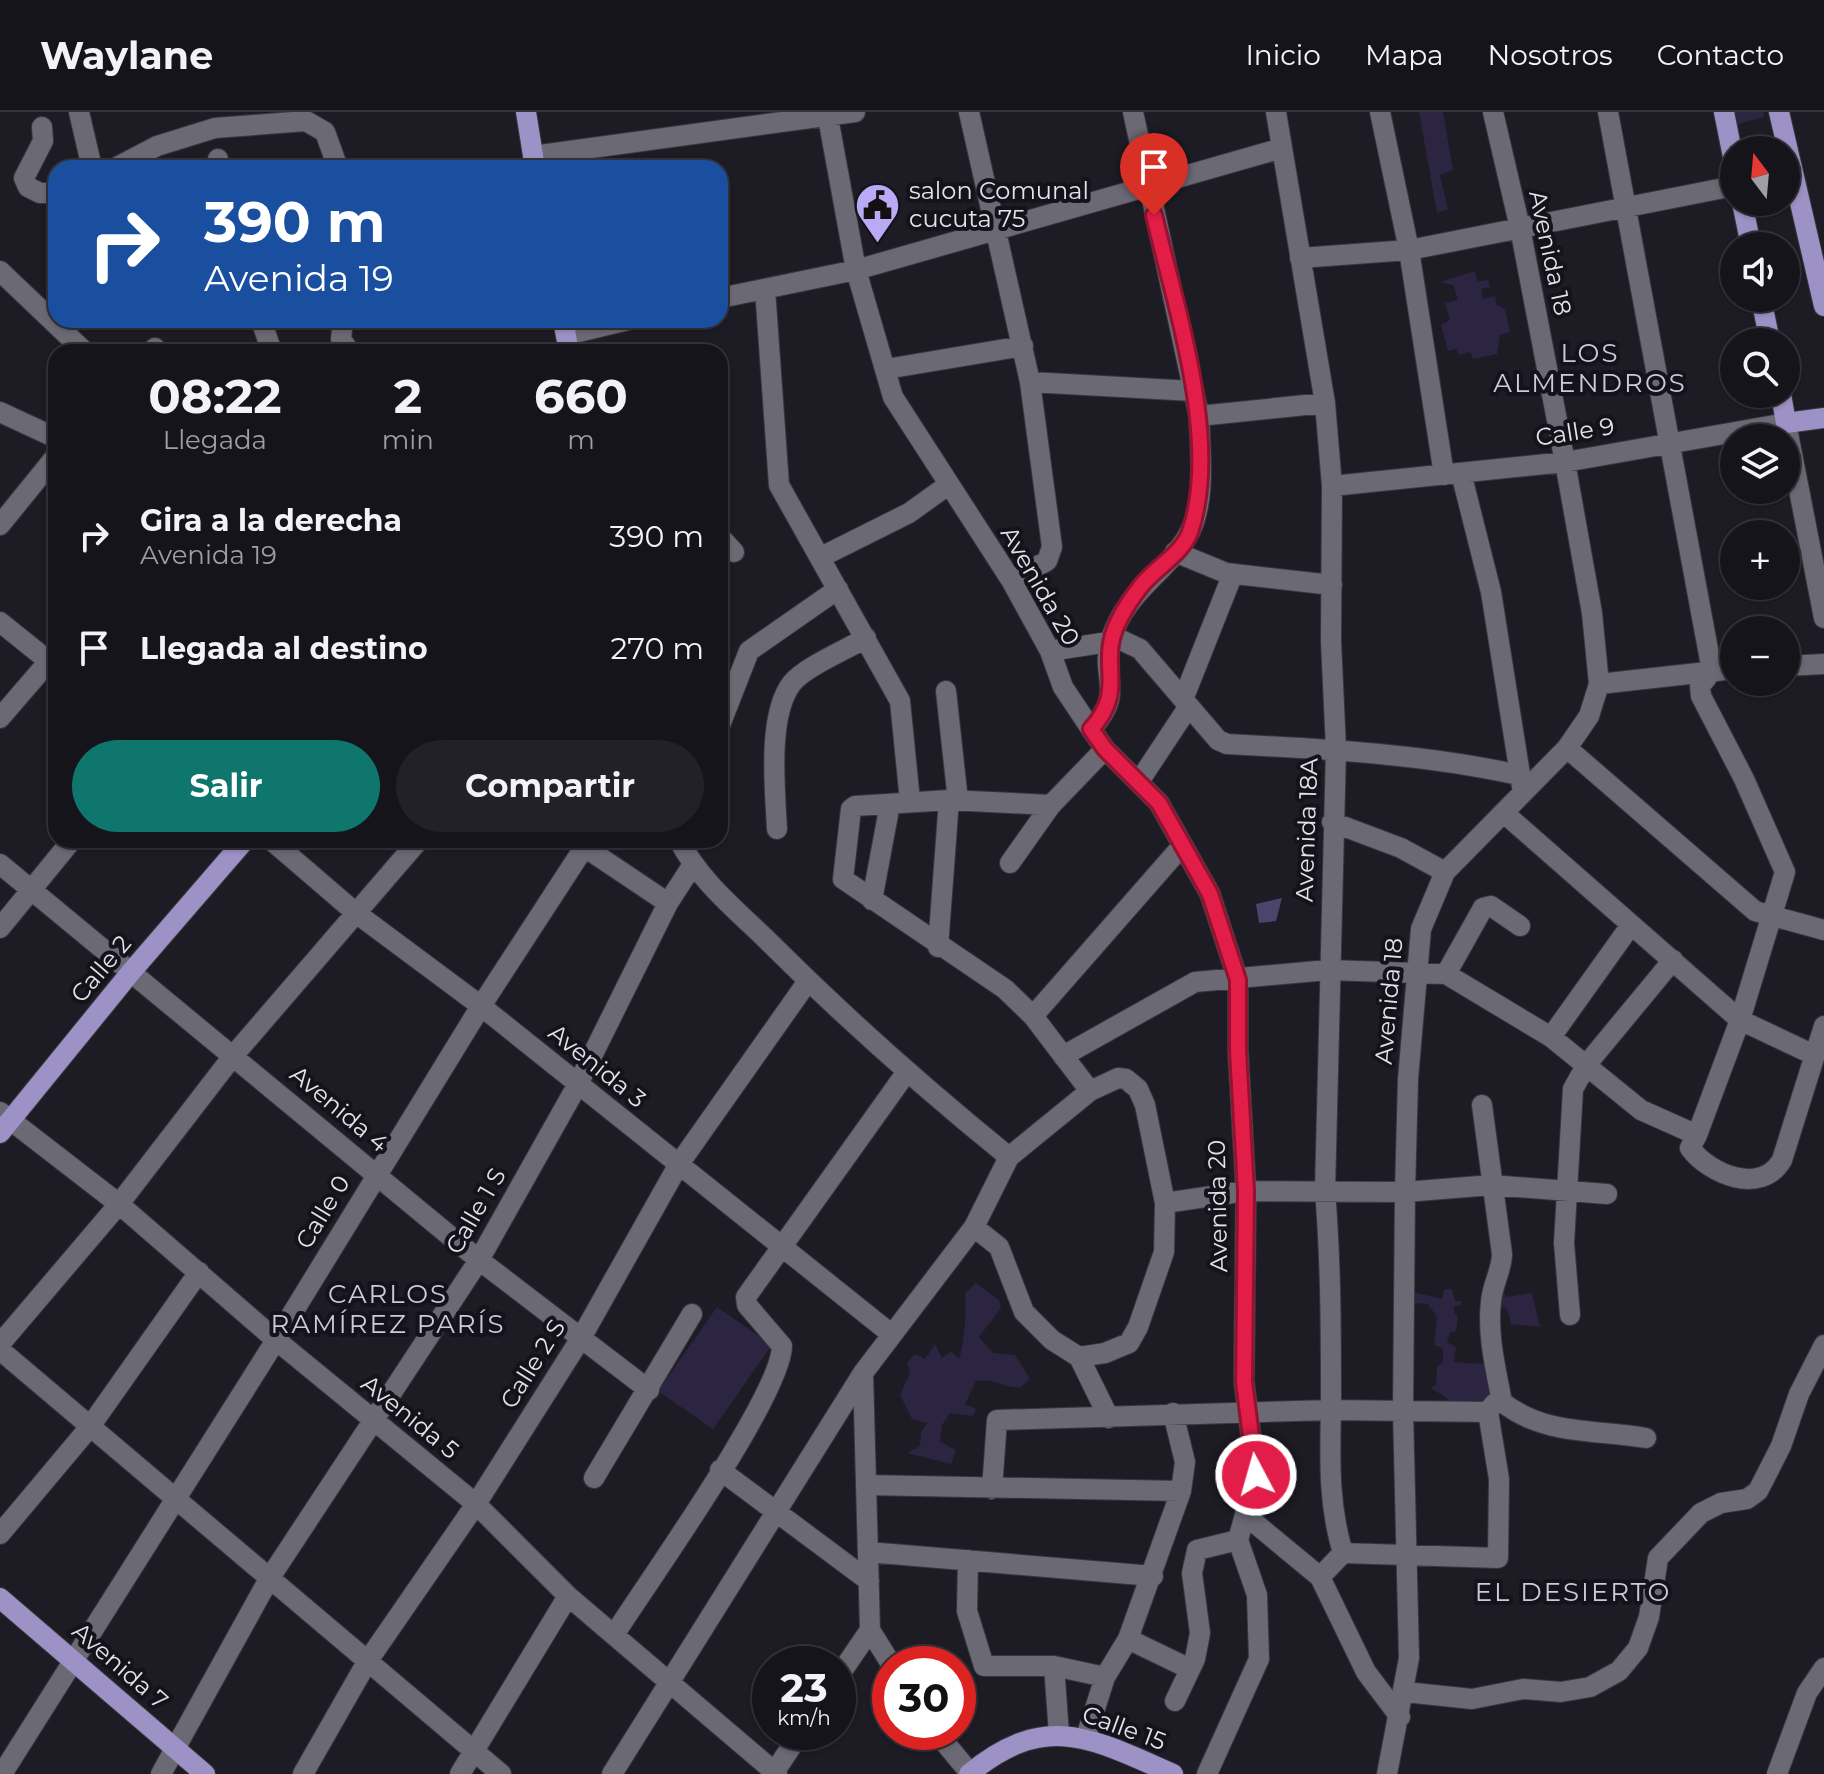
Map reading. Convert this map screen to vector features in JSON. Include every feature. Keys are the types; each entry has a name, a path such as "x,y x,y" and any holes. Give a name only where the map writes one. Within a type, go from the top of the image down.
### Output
{"main road":[{"path":"526,112 534,160"},
{"path":"1724,112 1729,136"},
{"path":"1779,112 1824,306"},
{"path":"1783,408 1786,423"},
{"name":"Calle 9","path":"1786,423 1824,418"},
{"name":"Calle 2","path":"3,1122 238,848"},
{"name":"Avenida 7","path":"0,1598 205,1774"},
{"name":"Calle 15","path":"969,1774 1004,1748 1059,1734 1086,1737 1173,1774"}],"street":[{"path":"79,112 90,160"},
{"path":"546,160 855,112"},
{"path":"969,112 1030,382 1052,547 1047,561 1011,580"},
{"path":"1091,729 1110,704 1110,642 1141,586 1189,535 1201,464 1199,416 1133,112"},
{"name":"Avenida 18A","path":"1276,112 1325,403 1332,486 1331,641 1336,749 1328,970 1325,1191 1331,1410 1328,1475 1335,1526 1343,1553"},
{"path":"1050,651 1121,640 1140,649 1218,740 1227,744 1336,749 1451,760 1521,783 1491,592 1453,474 1380,112"},
{"name":"Avenida 18","path":"1387,1774 1405,1692 1409,1658 1409,1553 1403,1410 1405,1192 1415,972 1421,929 1445,872 1504,813 1521,783 1567,748 1589,716 1599,684 1592,613 1565,462 1520,228 1493,112"},
{"path":"1608,112 1712,671 1700,686 1701,696 1744,779 1785,872 1769,915 1740,1020 1690,1148 1697,1156 1729,1174 1761,1180 1776,1169 1782,1160 1824,1026"},
{"name":"Avenida 20","path":"827,114 856,270 893,397 1011,580 1050,651 1063,687 1105,749 1140,780 1159,803 1210,894 1238,980 1238,1051 1246,1191 1244,1382 1256,1475 1238,1540"},
{"path":"130,160 213,120 306,121 325,132 335,160"},
{"path":"42,127 43,141 24,178 28,187 48,191"},
{"path":"728,296 856,270 1282,148"},
{"path":"1300,258 1409,250 1720,189"},
{"path":"0,271 48,317"},
{"path":"765,289 779,485 900,701 900,802 872,900"},
{"path":"60,328 77,344"},
{"path":"566,336 597,328"},
{"path":"886,369 1023,346"},
{"path":"1030,382 1193,391"},
{"path":"1199,416 1325,403"},
{"path":"0,412 48,434"},
{"path":"1786,423 1824,618"},
{"name":"Calle 9","path":"1332,486 1565,462 1786,423"},
{"path":"0,525 48,466"},
{"path":"821,557 909,513 948,485"},
{"path":"728,546 734,552"},
{"path":"1175,552 1226,573 1332,585"},
{"path":"1140,780 1186,701 1230,581 1226,573"},
{"path":"728,705 749,651 838,589"},
{"path":"0,622 48,656"},
{"path":"777,829 777,728 784,696 794,681 866,638"},
{"path":"1800,665 1824,664"},
{"path":"0,718 48,666"},
{"path":"1599,684 1720,670"},
{"path":"938,947 954,801 946,691"},
{"path":"1567,748 1755,911 1824,930"},
{"path":"1010,863 1051,805 1105,749"},
{"path":"1051,805 954,801 861,804 851,809 843,879 938,947 1005,989 1033,1016 1090,1091"},
{"path":"1504,813 1740,1020 1814,1055"},
{"path":"1332,822 1401,848 1445,872"},
{"path":"1033,1016 1182,846"},
{"path":"0,928 65,848"},
{"name":"Avenida 3","path":"280,848 356,913 481,1006 890,1333"},
{"path":"0,1344 119,1204 233,1056 412,848"},
{"name":"Calle 0","path":"2,1774 276,1340 578,848"},
{"path":"590,848 668,903"},
{"path":"683,848 692,866 808,981 906,1073 1009,1157"},
{"name":"Avenida 4","path":"0,864 479,1260 649,1390"},
{"name":"Calle 1 S","path":"161,1774 269,1579 479,1260 578,1084 668,903 692,866"},
{"path":"1446,974 1483,908 1491,906 1520,926"},
{"path":"1551,1037 1631,925"},
{"path":"1570,1315 1564,1243 1573,1089 1587,1064 1673,960"},
{"path":"1063,1056 1195,982 1328,970 1446,974 1551,1037 1641,1110 1697,1135"},
{"name":"Calle 2 S","path":"303,1774 367,1662 476,1504 581,1338 679,1164 808,981"},
{"path":"614,1635 720,1470 776,1374 782,1346 746,1301 906,1073"},
{"path":"612,1774 863,1373 890,1333 974,1227 1009,1157 1090,1091 1118,1078 1126,1079 1138,1089 1145,1105 1165,1203 1164,1252 1129,1343 1105,1353 1079,1357"},
{"path":"1320,1577 1343,1553 1498,1558 1499,1479 1489,1328 1492,1287 1502,1264 1482,1105"},
{"name":"Avenida 5","path":"3,1122 119,1204 276,1340 476,1504 568,1596 775,1773"},
{"path":"1165,1203 1246,1191 1405,1192 1492,1185 1607,1194"},
{"path":"974,1227 999,1247 1024,1312 1052,1340 1079,1357 1109,1418"},
{"path":"0,1534 89,1428 199,1272"},
{"path":"594,1478 692,1314"},
{"path":"1405,1692 1472,1699 1523,1689 1561,1692 1590,1687 1619,1671 1638,1648 1649,1617 1658,1558 1701,1513 1721,1503 1747,1499 1758,1491 1781,1446 1799,1394 1824,1345"},
{"path":"0,1350 501,1774"},
{"path":"863,1373 870,1630 880,1646"},
{"path":"992,1489 997,1420 1109,1418 1173,1413 1250,1414 1495,1407 1553,1429 1597,1430 1646,1438"},
{"path":"1086,1737 1105,1677 1128,1639 1153,1576 1181,1491 1185,1462 1173,1413"},
{"path":"720,1470 869,1581"},
{"path":"866,1485 1181,1491"},
{"path":"1245,1515 1320,1577 1366,1672 1400,1717"},
{"path":"1175,1701 1190,1669 1200,1633 1192,1573 1197,1550 1238,1540 1257,1595 1259,1659 1207,1774"},
{"path":"868,1552 1153,1576"},
{"path":"968,1560 967,1611 984,1666 1054,1666 1105,1677"},
{"path":"460,1774 568,1596"},
{"path":"856,1651 870,1630"},
{"path":"1128,1639 1190,1669"},
{"path":"1054,1666 1059,1734"},
{"path":"1777,1774 1807,1693 1824,1668"},
{"path":"775,1773 790,1750"},
{"path":"950,1750 969,1774"}],"shaded area":[{"path":"1419,112 1443,112 1453,170 1440,175 1448,209 1437,213"},
{"path":"1730,112 1763,112 1764,117 1731,126"},
{"path":"1475,271 1477,282 1488,280 1490,287 1481,289 1483,299 1495,296 1497,305 1505,309 1510,332 1500,335 1497,354 1473,359 1470,352 1459,355 1456,349 1448,351 1441,325 1450,320 1445,303 1458,300 1453,285 1440,282"},
{"path":"1282,898 1276,921 1259,923 1256,904"},
{"path":"976,1283 999,1300 1001,1308 979,1337 993,1353 1015,1355 1030,1379 1020,1388 976,1381 965,1404 976,1409 973,1416 950,1413 942,1425 940,1442 956,1450 951,1464 907,1453 920,1446 921,1432 927,1423 912,1419 900,1395 910,1373 907,1363 915,1354 925,1359 935,1344 942,1358 951,1351 959,1359 965,1328 965,1293"},
{"path":"1500,1285 1506,1297 1532,1293 1540,1327 1511,1324 1507,1309 1495,1304"},
{"path":"1444,1289 1452,1289 1455,1301 1461,1301 1461,1305 1454,1306 1454,1314 1458,1316 1456,1331 1450,1332 1447,1342 1456,1347 1454,1362 1484,1364 1494,1398 1464,1410 1430,1387 1436,1385 1437,1367 1443,1362 1443,1348 1434,1345 1437,1317 1428,1304 1411,1303 1413,1292 1442,1299"},
{"path":"717,1307 772,1345 713,1429 658,1391"}],"place":[{"name":"salon Comunal cucuta 75","path":"878,244"}],"district":[{"name":"LOS ALMENDROS","path":"1590,368"},
{"name":"CARLOS RAMÍREZ PARÍS","path":"388,1309"},
{"name":"EL DESIERTO","path":"1573,1592"}],"route":[{"path":"1154,215 1199,416 1201,464 1197,502 1189,535 1141,586 1119,620 1110,642 1110,704 1091,729 1105,749 1140,780 1159,803 1210,894 1238,980 1247,1256 1244,1382 1256,1475"}]}
